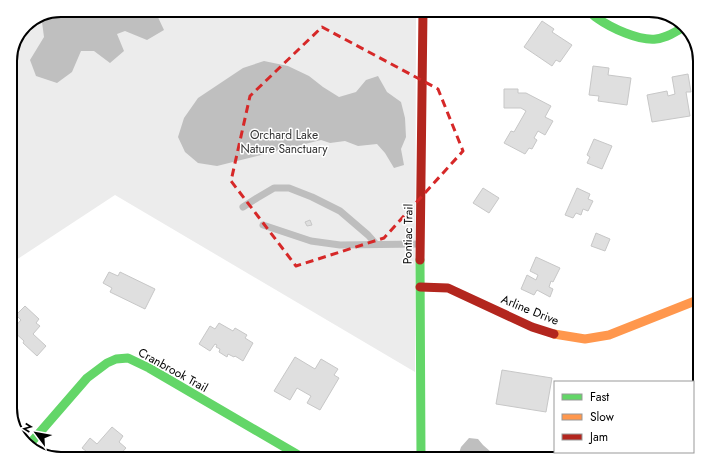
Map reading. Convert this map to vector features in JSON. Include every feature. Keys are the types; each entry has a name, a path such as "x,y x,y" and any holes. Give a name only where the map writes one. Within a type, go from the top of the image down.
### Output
{"street":[{"name":"Pontiac Trail","path":"421,452 420,244 423,17"},
{"path":"596,17 620,31 639,38 656,39 679,29"},
{"name":"Arline Drive","path":"420,287 448,288 550,334 586,339 609,335 693,301"},
{"name":"Cranbrook Trail","path":"32,441 87,378 106,363 116,359 128,358 149,368 292,452"}],"lane":[{"path":"243,208 274,188 288,188 312,196 340,211 368,235 376,244"},
{"path":"263,225 311,241 340,245 420,244"}],"highlighted area":[{"path":"322,27 438,89 463,151 384,238 296,266 231,181 250,96"}],"green space":[{"name":"Orchard Lake Nature Sanctuary","path":"60,17 416,17 415,372 115,195 17,259 17,58 21,41 32,28 39,23 47,19"}],"shaded area":[{"path":"60,17 158,17 164,30 147,40 125,31 117,34 124,51 110,63 94,51 81,51 72,72 57,83 36,76 30,60 44,37 42,22 47,19"},
{"path":"264,61 288,66 309,76 339,97 356,92 366,80 378,76 387,92 401,102 405,118 406,137 401,149 404,165 394,168 385,153 377,144 358,146 345,141 330,143 321,140 217,166 198,163 185,152 178,137 184,118 198,98 243,68"},
{"path":"469,438 478,439 491,452 459,452 461,447"}],"building":[{"path":"542,21 554,29 552,32 572,45 560,62 556,60 552,66 524,47"},
{"path":"593,66 609,68 608,75 631,78 627,105 598,101 599,96 589,95"},
{"path":"688,74 691,92 686,92 690,116 652,122 647,95 667,91 668,96 675,94 672,77"},
{"path":"504,89 518,89 518,93 526,93 551,106 545,117 553,121 545,135 538,131 534,138 537,140 532,149 529,148 525,154 504,143 511,131 514,132 526,111 521,108 504,108"},
{"path":"594,139 612,146 602,169 587,163 590,157 587,155"},
{"path":"483,188 499,198 489,213 473,203"},
{"path":"577,188 590,194 588,199 593,201 588,211 583,209 581,215 576,213 573,218 565,215"},
{"path":"310,220 312,225 307,226 305,222"},
{"path":"596,233 610,239 605,251 591,246"},
{"path":"536,257 560,268 553,282 551,281 549,287 553,289 550,297 537,290 534,295 521,289 527,275 536,280 538,275 530,271"},
{"path":"109,272 118,276 120,272 155,289 145,309 110,292 112,288 103,283"},
{"path":"25,306 39,319 36,323 40,326 33,334 46,346 37,356 23,343 24,341 17,335 17,324 21,320 17,314"},
{"path":"219,323 233,331 235,328 247,335 245,338 253,343 243,361 228,354 227,357 219,352 220,349 216,347 217,345 215,344 210,351 199,344 210,326 215,329"},
{"path":"295,357 315,369 321,359 338,369 334,375 339,378 320,410 307,403 311,396 297,388 290,400 274,391"},
{"path":"502,370 552,378 546,412 496,404"},
{"path":"112,427 123,436 119,442 126,448 122,452 87,452 82,448 90,438 97,444"}],"traffic: fast":[{"path":"596,17 625,33 642,38 656,39 679,29"},
{"path":"420,260 421,452"},
{"path":"32,441 87,378 107,363 116,359 128,358 149,368 293,452"}],"traffic: slow":[{"path":"554,334 585,339 609,335 693,302"}],"traffic: jam":[{"path":"420,260 423,17"},
{"path":"420,287 448,288 532,327 554,334"}]}
